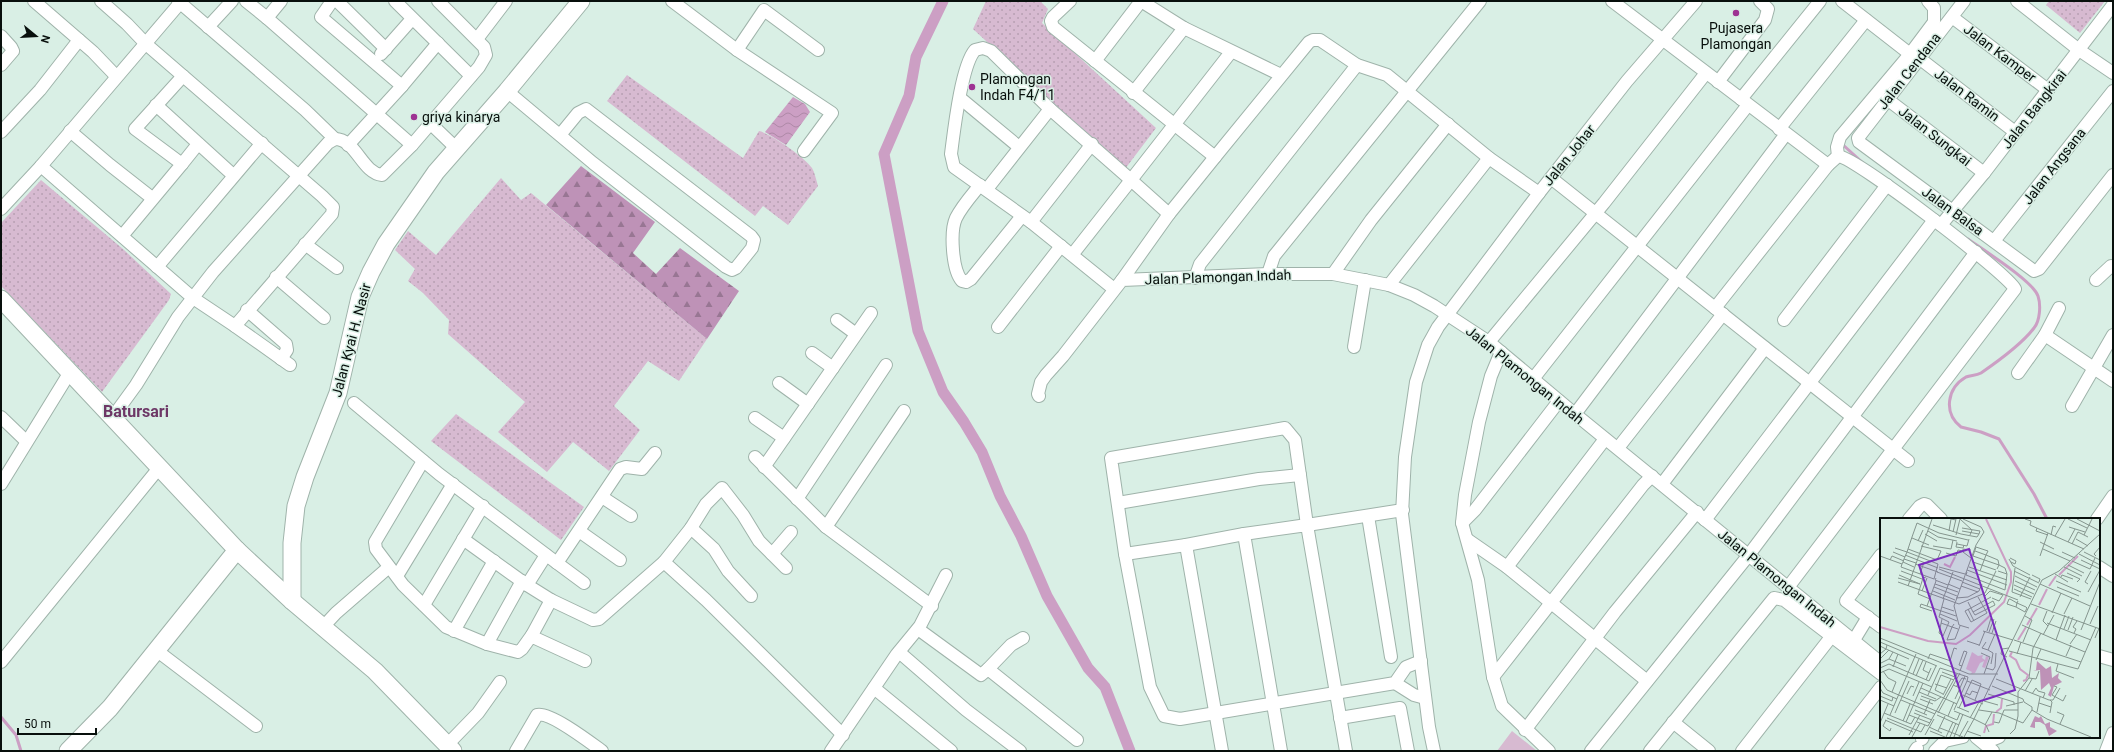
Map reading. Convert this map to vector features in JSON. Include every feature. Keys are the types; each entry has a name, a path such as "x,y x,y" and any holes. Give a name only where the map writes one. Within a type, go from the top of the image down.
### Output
{"main road":[{"name":"Jalan Kyai H. Nasir","path":"292,601 291,556 296,506 305,476 338,393 360,297 371,272 386,244 432,178 450,142 507,91 581,1"},
{"path":"1,298 237,550 292,601 375,671 450,748"},
{"path":"68,751 110,708 237,550"}],"street":[{"path":"34,1 79,40 116,76"},
{"path":"101,1 127,24 146,44 262,143 330,204 333,209 332,214 247,310 235,326"},
{"path":"208,27 232,1"},
{"path":"246,1 412,145"},
{"path":"267,18 281,1"},
{"path":"332,1 320,15 321,17 402,86"},
{"path":"337,1 386,49"},
{"path":"395,1 471,76"},
{"path":"477,40 506,1"},
{"path":"672,1 685,5 737,50 832,113 804,152"},
{"path":"1070,1 1053,17 1052,24 1133,93 1215,157"},
{"path":"1095,61 1141,1 1184,28 1231,52 1281,74"},
{"path":"1268,274 1274,256 1480,1"},
{"path":"1613,1 1828,165"},
{"name":"Jalan Johar","path":"1434,751 1425,698 1403,510 1405,457 1416,382 1428,345 1438,327 1539,193 1660,37 1696,1"},
{"path":"1718,82 1765,20 1768,9 1760,1"},
{"path":"1533,378 1637,246 1820,1"},
{"name":"Jalan Ramin","path":"1842,1 2015,132"},
{"path":"1838,156 1837,147 1840,137 1914,56 1934,22 1934,8 1928,1"},
{"name":"Jalan Cendana","path":"1859,142 1858,138 1887,98 1914,56 1952,17 1964,1"},
{"path":"2017,1 2032,5 2078,50 2113,73"},
{"path":"1,209 42,166 70,130 116,76 146,44 179,2 305,110 335,139 341,140 348,145 374,172 382,175 412,145 471,76 486,55 484,46 440,2"},
{"name":"Jalan Bangkirai","path":"1525,730 1595,639 1701,516 1939,223 1952,212 1984,173 2113,5"},
{"path":"737,50 767,6 818,50"},
{"name":"Jalan Kamper","path":"1952,17 2048,90"},
{"path":"374,62 412,19"},
{"path":"1575,414 1678,278 1783,131 1866,20"},
{"path":"1133,93 1184,28"},
{"path":"1,36 13,51 1,65"},
{"path":"1039,396 1038,390 1041,382 1122,280 1169,214 1281,74 1309,42 1316,39 1324,41 1357,65 1388,75 1489,158 1539,193"},
{"path":"1,132 40,90 79,40"},
{"path":"348,145 402,86 438,43"},
{"path":"1114,289 1026,219 984,187 954,167 951,158 960,98 971,54 979,48 991,50 1050,109 1092,144 1169,214"},
{"path":"1072,255 1231,52"},
{"path":"1195,278 1200,264 1357,65"},
{"path":"1489,342 1596,212 1706,73"},
{"path":"182,164 135,129 183,76"},
{"path":"507,91 560,135 726,267 732,270 736,268 752,248 754,240 751,236 586,109 578,113 560,135"},
{"name":"Jalan Angsana","path":"1994,241 2113,91"},
{"path":"960,98 1019,147"},
{"name":"Jalan Sungkai","path":"1887,98 1984,173"},
{"path":"156,105 233,175"},
{"path":"1050,109 984,187 958,214 954,224 953,239 955,263 958,276 962,281 966,282 971,279 1092,144"},
{"path":"430,123 450,142"},
{"path":"1333,274 1371,220 1448,124"},
{"path":"70,130 110,165 152,198"},
{"path":"112,418 136,385 178,317 213,272 317,154 335,139"},
{"name":"Jalan Balsa","path":"1859,142 2032,270 2039,269 2113,175"},
{"path":"157,267 233,175 262,143"},
{"path":"122,236 198,144"},
{"path":"1618,448 1828,165 1838,156"},
{"path":"1789,586 1893,447 2015,290 2014,287 1976,252 1939,223 1851,161 1838,156"},
{"path":"1389,285 1489,158"},
{"path":"42,166 193,298 286,362 286,344 247,310"},
{"path":"1551,178 1596,212 1852,418 1893,447 1908,461"},
{"path":"1784,320 1887,185"},
{"path":"305,244 337,268"},
{"path":"998,327 1061,246"},
{"path":"1591,751 1748,556 1976,252"},
{"path":"2096,280 2112,266"},
{"name":"Jalan Plamongan Indah","path":"1122,280 1268,274 1333,274 1389,285 1414,295 1448,315 1502,352 1559,401 1748,556 1789,586 1880,661"},
{"path":"276,277 324,318"},
{"path":"1354,348 1365,280"},
{"path":"2018,373 2045,335 2059,308"},
{"path":"764,467 871,313"},
{"path":"837,320 856,334"},
{"path":"2045,335 2113,381"},
{"path":"2072,406 2113,335"},
{"path":"1662,484 1765,348"},
{"path":"1502,352 1491,376 1479,422 1465,495 1462,523 1478,580 1494,677 1502,706 1525,730 1549,751"},
{"path":"812,353 833,368"},
{"path":"797,499 886,365"},
{"path":"1,484 26,441 70,372"},
{"path":"778,384 808,404"},
{"path":"1462,523 1475,510 1559,401"},
{"path":"354,403 423,461 584,583"},
{"path":"826,527 904,411"},
{"path":"1,417 26,441"},
{"path":"755,418 784,438"},
{"path":"1346,751 1340,718 1336,693 1307,525 1295,440 1285,428 1111,458 1124,554 1150,687 1164,716 1180,719 1274,703 1336,693 1395,683 1414,695 1425,698"},
{"path":"1507,567 1605,439"},
{"path":"557,563 620,469 626,467 642,469 655,453"},
{"path":"755,456 764,467 826,527 932,606"},
{"path":"423,461 376,539 376,549 393,572 437,620 454,631 487,644 518,652 522,649 532,634 551,600"},
{"path":"1,662 159,468"},
{"path":"1118,503 1259,479 1300,475"},
{"path":"1494,677 1550,602 1643,485 1652,476"},
{"path":"323,627 336,613 393,572 453,484"},
{"path":"463,539 551,600 588,619 597,620 664,562 691,528 706,504 722,488 759,541 786,568"},
{"path":"2098,518 2113,496"},
{"path":"602,497 631,516"},
{"path":"1910,518 1920,506 1924,504 1927,505 1940,518"},
{"path":"424,605 483,506"},
{"path":"1124,554 1403,510"},
{"path":"1368,516 1391,657"},
{"path":"691,528 714,549 728,571 752,596"},
{"path":"579,531 620,560"},
{"path":"772,554 791,532"},
{"path":"1244,534 1281,751"},
{"path":"1468,540 1507,567 1647,681"},
{"path":"1186,545 1222,751"},
{"path":"487,644 525,583 546,555"},
{"path":"1880,556 1846,601 1880,626"},
{"path":"454,631 494,561"},
{"path":"664,562 706,600 843,735"},
{"path":"2100,568 2113,576"},
{"path":"831,751 899,652 918,629 932,606 946,575"},
{"path":"1650,751 1771,600 1779,598 1784,600 1880,673"},
{"path":"1854,640 1868,617"},
{"path":"918,629 981,675 1011,645 1023,638"},
{"path":"532,634 535,638 585,661"},
{"path":"1742,751 1831,637"},
{"path":"156,650 256,726"},
{"path":"899,652 966,710 1020,751"},
{"path":"2100,656 2113,660"},
{"path":"1395,683 1406,667 1421,660"},
{"path":"988,669 1077,740"},
{"path":"450,748 500,682"},
{"path":"874,688 951,751"},
{"path":"1831,751 1880,688"},
{"path":"1340,718 1400,708 1408,751"},
{"path":"516,751 537,715 542,714 552,718 602,751"},
{"path":"1673,722 1709,751"},
{"path":"2106,751 2113,733"},
{"path":"1935,751 1941,739 1952,738"},
{"path":"1985,744 1997,738"}],"shaded area":[{"path":"986,1 1040,1 1048,9 1042,23 1156,128 1125,169 973,29"},
{"path":"2049,1 2105,1 2080,33 2046,5"},
{"path":"627,75 743,158 759,131 771,136 809,164 813,170 818,186 788,225 763,206 755,216 607,101"},
{"path":"501,178 521,200 531,193 707,339 679,381 648,361 614,406 640,430 609,471 573,442 547,472 498,432 525,402 448,334 449,320 423,293 408,281 415,269 395,250 408,231 436,255"},
{"path":"41,180 123,249 171,294 169,300 102,392 1,286 1,223"},
{"path":"456,414 584,507 561,540 431,441"},
{"path":"1512,731 1537,751 1497,751"}],"green space":[{"path":"581,166 655,222 633,253 656,274 680,248 739,291 707,339 546,205"}],"water":[{"path":"793,97 805,104 810,112 786,145 765,132"}],"waterway":[{"path":"943,1 916,57 909,96 884,154 918,331 943,392 964,422 982,452 1000,496 1021,536 1047,596 1088,668 1105,687 1130,751"},
{"path":"1842,144 1863,163"},
{"path":"1968,239 2027,282 2038,296 2039,313 2038,321 2034,328 2016,346 1981,373 1966,377 1955,387 1951,394 1950,408 1955,421 1961,427 1981,432 1999,439 2034,494 2046,518"},
{"path":"1,717 16,735 21,751"}],"place":[{"name":"Pujasera Plamongan","path":"1736,13"},
{"name":"Plamongan Indah F4/11","path":"972,87"},
{"name":"griya kinarya","path":"414,117"}],"district":[{"name":"Batursari","path":"136,411"}]}
